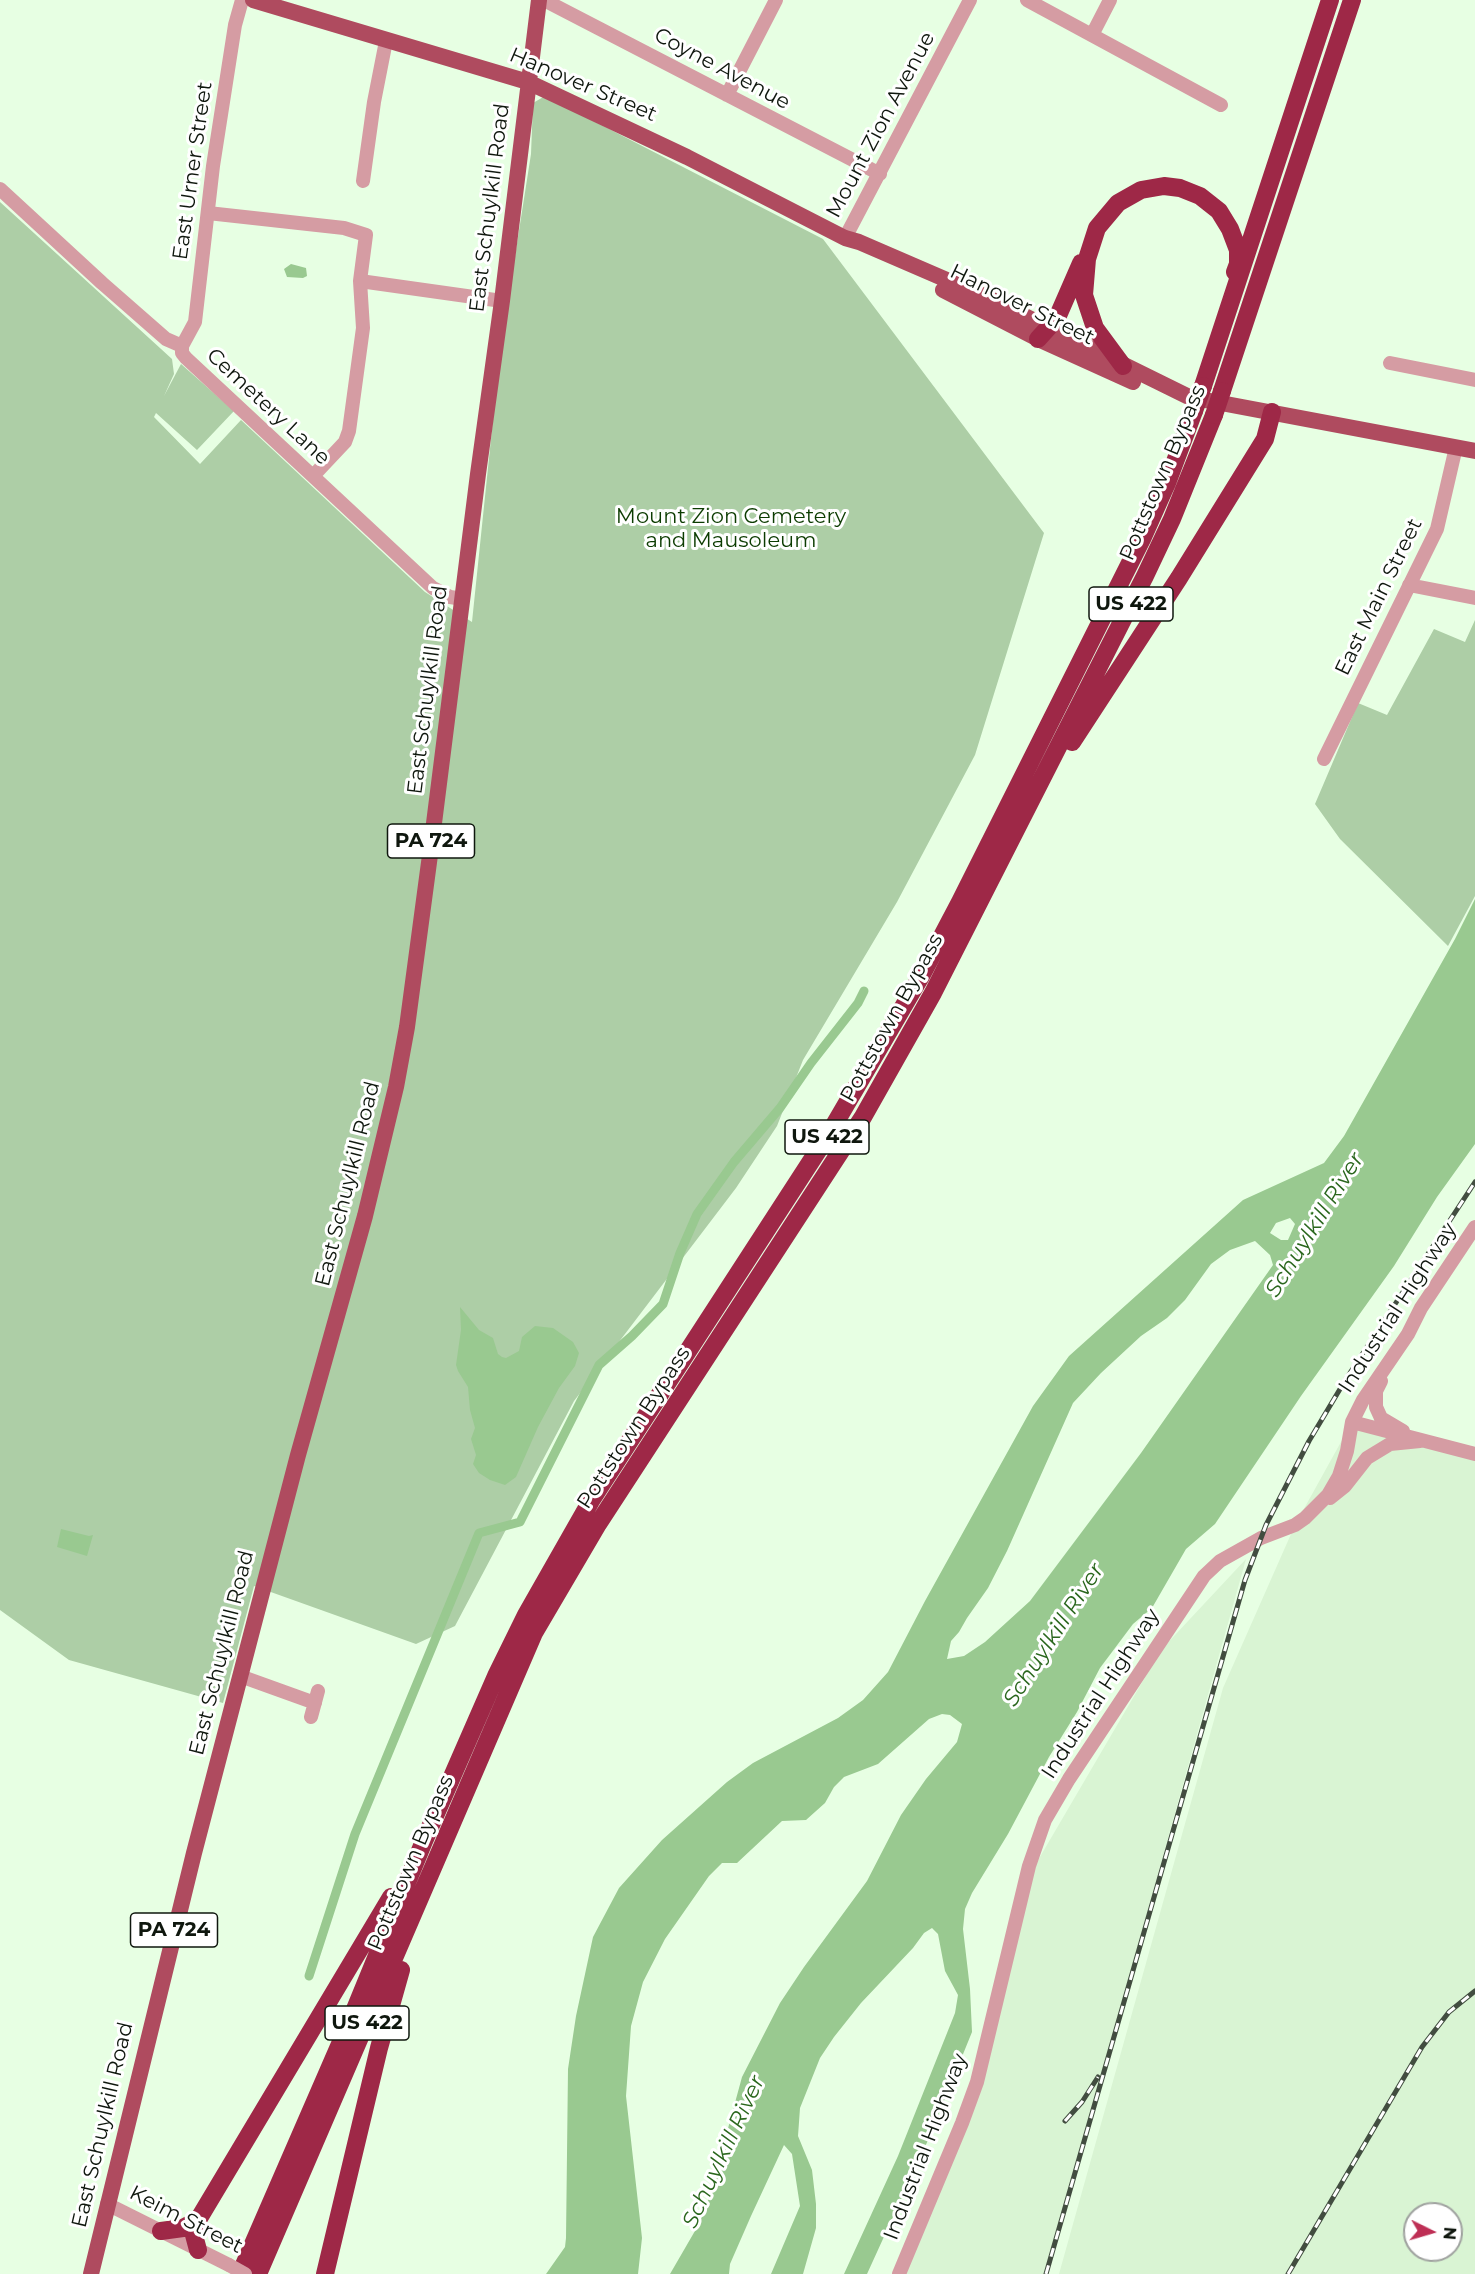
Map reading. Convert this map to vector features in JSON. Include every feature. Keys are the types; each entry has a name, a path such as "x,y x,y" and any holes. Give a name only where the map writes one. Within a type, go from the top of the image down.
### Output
{"highway":[{"name":"Pottstown Bypass","path":"234,2270 357,2004 424,1841 496,1676 561,1552 628,1441 830,1132 920,978 1142,539 1167,483 1190,404 1203,386 1233,301 1330,0"},
{"name":"Pottstown Bypass","path":"258,2274 534,1633 598,1524 863,1117 933,993 1038,789 1167,529 1214,415 1352,0"},
{"path":"1042,334 1057,318 1097,228 1118,203 1141,190 1164,186 1194,192 1207,200 1224,217 1234,237 1238,258 1229,289 1233,301"},
{"path":"1097,228 1087,258 1084,295 1095,328 1123,366"},
{"path":"1038,789 1049,777 1179,578 1265,439 1272,412"},
{"path":"325,2274 396,1981 475,1771"},
{"path":"198,2250 194,2235 198,2220 424,1841"},
{"path":"161,2231 183,2228 198,2220"}],"main road":[{"name":"Hanover Street","path":"254,0 528,82 687,157 845,238 852,247 1042,334 1123,366 1190,404"},
{"name":"PA 724","path":"528,82 539,0"},
{"name":"East Schuylkill Road","path":"91,2274 163,1974 295,1466 365,1216 396,1087 407,1027 502,301 528,82"},
{"name":"Hanover Street","path":"1042,334 1122,377 1190,404 1272,412 1475,451"}],"street":[{"name":"East Urner Street","path":"182,346 195,322 235,25 242,0"},
{"name":"Coyne Avenue","path":"544,0 880,174"},
{"path":"727,95 776,0"},
{"name":"Mount Zion Avenue","path":"845,238 970,0"},
{"path":"1027,0 1221,105"},
{"path":"1092,35 1110,0"},
{"path":"363,181 377,84 386,41"},
{"name":"Cemetery Lane","path":"0,189 166,339 182,346 186,358 433,588 450,597 463,600"},
{"path":"208,213 344,228 366,235 360,281 363,327 349,431 345,442 313,476"},
{"path":"360,281 502,301"},
{"path":"1390,363 1475,380"},
{"name":"East Main Street","path":"1324,759 1437,529 1456,447"},
{"path":"1409,585 1475,597"},
{"name":"Industrial Highway","path":"899,2274 977,2082 1029,1866 1045,1820 1069,1779 1203,1576 1220,1561 1261,1538 1294,1525 1305,1518 1328,1495 1339,1476 1347,1451 1352,1422 1363,1400 1408,1334 1421,1308 1475,1227"},
{"path":"1390,1361 1376,1391 1376,1407 1381,1418 1420,1441"},
{"path":"1352,1422 1475,1454"},
{"path":"1305,1518 1345,1486 1367,1458 1390,1444 1420,1441"},
{"path":"240,1676 317,1697 311,1717"},
{"name":"Keim Street","path":"107,2204 245,2274"}],"shaded area":[{"path":"1352,1422 1475,1453 1475,2274 1059,2274 1223,1688 1295,1525"},
{"path":"1246,1559 1046,2274 899,2274 977,2082 1037,1862 1161,1650"}],"green space":[{"name":"Mount Zion Cemetery and Mausoleum","path":"545,96 823,239 1044,533 975,755 897,902 803,1060 777,1126 736,1188 574,1401 455,1626 416,1644 254,1586 223,1703 69,1660 0,1610 0,202 172,359 174,374 164,396 181,364 234,411 197,450 156,413 154,417 200,464 241,420 425,592 472,622 500,352 531,154 533,103"},
{"path":"1475,620 1475,896 1448,946 1340,839 1315,804 1358,703 1387,715 1434,629 1465,642"}],"water":[{"path":"291,264 306,268 307,276 287,277 284,269"},
{"name":"Schuylkill River","path":"1475,899 1475,1144 1437,1197 1394,1266 1301,1396 1215,1524 1186,1549 1152,1608 1133,1624 1100,1668 1008,1834 972,1893 965,1909 963,1929 972,2032 929,2138 867,2274 844,2274 898,2156 955,2013 958,1995 945,1971 938,1934 932,1928 924,1933 913,1948 861,2003 834,2037 820,2058 800,2108 798,2136 812,2170 816,2204 816,2228 803,2274 771,2274 800,2206 792,2154 784,2145 730,2264 729,2274 670,2274 699,2224 709,2198 742,2077 780,2003 867,1881 901,1815 926,1779 957,1742 962,1724 950,1715 942,1714 929,1719 878,1764 844,1777 834,1787 825,1803 806,1820 782,1821 737,1863 722,1863 709,1876 665,1939 643,1982 631,2026 626,2096 642,2238 638,2274 546,2274 565,2247 568,2069 576,2016 593,1937 619,1888 662,1840 727,1782 753,1763 838,1718 863,1700 888,1672 1033,1406 1069,1356 1243,1200 1324,1163 1344,1136 1455,939","holes":["1290,1218 1295,1224 1288,1240 1281,1240 1270,1233 1276,1223","1255,1241 1270,1255 1273,1265 1141,1453 1030,1601 985,1642 964,1656 947,1659 951,1641 988,1588 1007,1551 1073,1403 1141,1336 1167,1318 1185,1300 1211,1264 1230,1250"]},
{"path":"460,1307 479,1330 493,1338 498,1354 502,1357 506,1358 519,1351 522,1337 535,1326 553,1328 573,1342 579,1353 575,1366 559,1388 538,1427 516,1477 505,1485 479,1473 473,1464 476,1455 471,1439 475,1428 470,1410 468,1387 456,1365 461,1330"},
{"path":"61,1529 93,1535 87,1556 57,1547"}],"waterway":[{"path":"309,1976 355,1834 479,1533 520,1522 599,1365 663,1304 680,1253 697,1214 734,1162 780,1108 811,1063 858,1003 864,991"}],"railway":[{"path":"1046,2274 1245,1580 1266,1525 1309,1441 1346,1379 1475,1182"},
{"path":"1288,2274 1422,2047 1449,2012 1475,1991"},
{"path":"1065,2121 1082,2102 1098,2077"}]}
